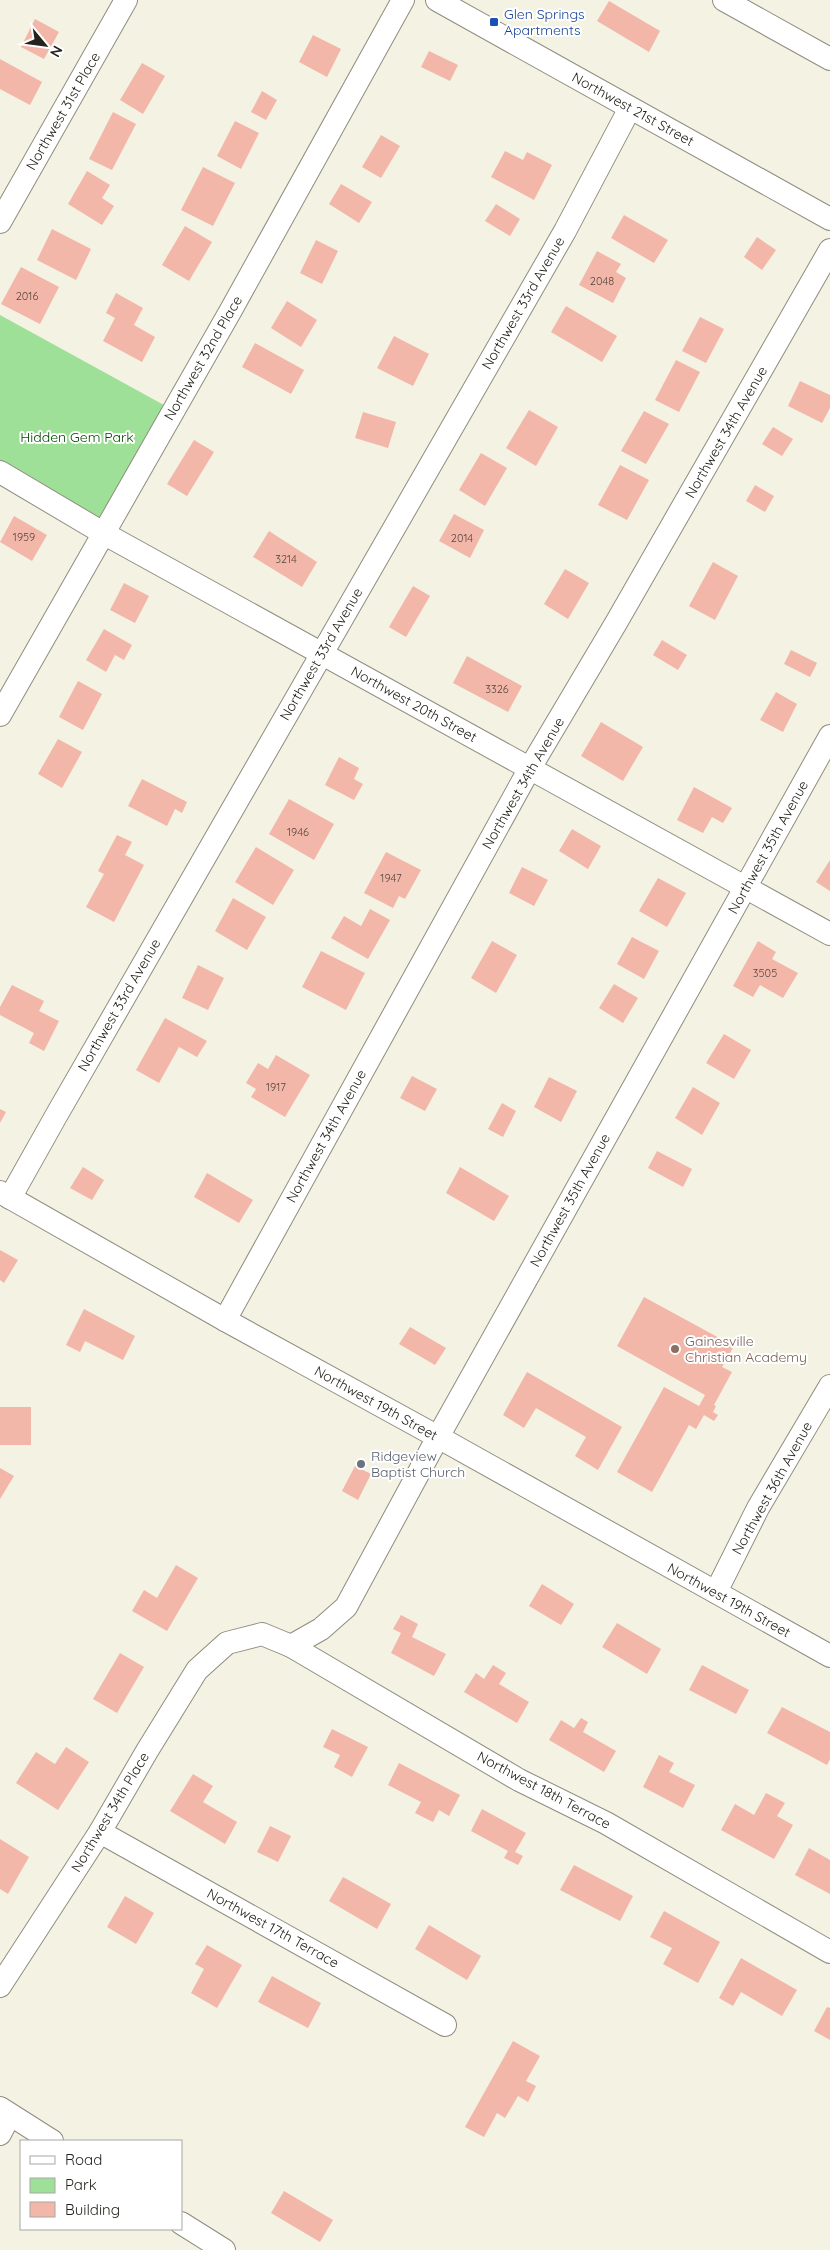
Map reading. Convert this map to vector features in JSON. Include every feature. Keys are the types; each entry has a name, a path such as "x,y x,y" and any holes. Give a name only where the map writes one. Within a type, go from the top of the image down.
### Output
{"street":[{"name":"Northwest 31st Place","path":"0,222 126,0"},
{"name":"Northwest 32nd Place","path":"0,715 231,310 403,0"},
{"name":"Northwest 21st Street","path":"437,0 830,219"},
{"path":"724,0 830,59"},
{"name":"Northwest 33rd Avenue","path":"5,1195 564,231 630,108"},
{"name":"Northwest 34th Avenue","path":"225,1320 530,768 616,624 830,250"},
{"name":"Northwest 20th Street","path":"0,472 103,533 830,934"},
{"name":"Northwest 35th Avenue","path":"292,1646 321,1629 346,1607 438,1437 830,736"},
{"name":"Northwest 19th Street","path":"5,1195 225,1320 830,1656"},
{"name":"Northwest 36th Avenue","path":"716,1592 758,1508 830,1386"},
{"name":"Northwest 18th Terrace","path":"227,1643 262,1634 292,1646 519,1780 606,1823 830,1952"},
{"name":"Northwest 34th Place","path":"0,1986 100,1832 147,1750 197,1670 227,1643"},
{"name":"Northwest 17th Terrace","path":"100,1832 445,2025"},
{"path":"4,2119 50,2140"},
{"path":"182,2224 218,2248"}],"green space":[{"name":"Hidden Gem Park","path":"0,315 173,410 103,533 0,472"}],"building":[{"path":"609,1 660,31 649,52 597,21"},
{"path":"35,19 59,32 44,59 21,47"},
{"path":"313,35 341,49 327,77 299,62"},
{"path":"429,51 458,65 450,81 421,67"},
{"path":"0,59 42,82 30,105 0,89"},
{"path":"142,63 165,76 143,114 120,100"},
{"path":"262,91 277,100 266,120 251,112"},
{"path":"113,112 136,124 112,170 89,159"},
{"path":"235,121 259,133 241,169 217,156"},
{"path":"381,135 400,146 381,178 362,167"},
{"path":"505,151 523,160 527,152 552,165 534,200 491,177"},
{"path":"203,167 235,183 213,226 181,210"},
{"path":"87,171 110,185 102,198 114,206 102,225 68,204"},
{"path":"341,184 372,202 359,223 329,204"},
{"path":"496,204 520,219 510,236 485,221"},
{"path":"624,215 668,240 654,263 611,238"},
{"path":"185,226 212,242 189,281 162,265"},
{"path":"52,229 91,249 76,280 37,260"},
{"path":"757,237 776,250 762,270 744,257"},
{"path":"316,240 338,251 322,284 300,273"},
{"path":"597,251 621,264 616,272 626,278 613,303 579,285"},
{"path":"21,267 59,287 40,324 1,304"},
{"path":"116,293 143,308 134,325 155,337 142,362 103,341 115,318 106,313"},
{"path":"287,301 317,320 301,347 271,328"},
{"path":"566,306 617,336 602,362 551,332"},
{"path":"700,317 724,329 706,363 682,351"},
{"path":"394,336 429,354 413,386 377,368"},
{"path":"255,343 304,370 291,394 242,367"},
{"path":"676,360 700,372 679,412 655,400"},
{"path":"800,381 830,395 830,408 822,423 788,406"},
{"path":"529,410 558,427 536,466 506,448"},
{"path":"644,411 669,424 646,464 621,451"},
{"path":"363,412 396,422 388,448 355,438"},
{"path":"773,427 793,439 782,456 762,444"},
{"path":"194,440 214,452 187,496 167,484"},
{"path":"481,453 507,468 485,506 459,490"},
{"path":"620,465 649,480 627,520 598,505"},
{"path":"755,485 774,496 765,512 746,501"},
{"path":"454,514 484,530 470,558 439,541"},
{"path":"14,516 47,535 32,561 0,542"},
{"path":"269,531 317,562 302,587 253,557"},
{"path":"713,562 738,576 715,620 689,606"},
{"path":"565,569 589,583 568,619 544,604"},
{"path":"124,583 149,596 135,623 110,610"},
{"path":"413,586 430,596 406,637 389,627"},
{"path":"104,629 132,645 124,660 115,655 106,672 86,660"},
{"path":"662,640 687,655 678,670 653,655"},
{"path":"791,650 817,663 810,677 784,664"},
{"path":"467,656 522,686 508,712 453,683"},
{"path":"78,681 102,694 83,730 59,717"},
{"path":"776,692 797,704 783,732 760,720"},
{"path":"601,722 643,747 623,781 581,756"},
{"path":"58,739 82,752 62,788 38,774"},
{"path":"339,757 359,768 354,779 363,784 354,800 325,785"},
{"path":"142,779 187,802 182,813 175,809 167,826 128,806"},
{"path":"694,787 732,808 723,823 712,817 703,833 677,820"},
{"path":"289,799 334,824 314,860 269,834"},
{"path":"572,829 601,846 588,869 559,851"},
{"path":"117,835 132,842 125,855 144,865 114,922 86,907 104,874 98,871"},
{"path":"256,847 294,870 273,905 235,882"},
{"path":"386,852 421,870 405,899 399,896 393,908 364,893"},
{"path":"830,860 830,891 816,882"},
{"path":"522,867 548,880 534,906 509,893"},
{"path":"658,878 686,893 667,927 639,911"},
{"path":"233,898 266,917 247,950 215,931"},
{"path":"370,909 390,920 368,959 331,938 344,916 361,926"},
{"path":"632,937 659,951 644,979 617,964"},
{"path":"492,941 517,955 496,993 471,978"},
{"path":"758,941 776,952 772,959 798,973 783,998 760,985 753,997 733,986"},
{"path":"321,951 365,973 346,1010 302,987"},
{"path":"198,965 224,978 208,1010 182,998"},
{"path":"614,984 638,998 623,1023 599,1008"},
{"path":"12,985 44,1001 39,1011 59,1021 44,1051 29,1043 34,1033 0,1015 0,1007"},
{"path":"165,1018 207,1041 197,1057 179,1047 159,1083 136,1070"},
{"path":"724,1034 751,1050 734,1079 706,1063"},
{"path":"276,1055 310,1075 285,1117 251,1097 256,1089 246,1083 258,1063 268,1069"},
{"path":"412,1076 437,1089 425,1111 400,1098"},
{"path":"549,1077 577,1091 561,1122 534,1107"},
{"path":"693,1087 720,1103 702,1135 675,1118"},
{"path":"502,1103 516,1111 503,1137 488,1129"},
{"path":"0,1109 6,1112 0,1123"},
{"path":"657,1151 692,1169 683,1187 648,1168"},
{"path":"83,1167 104,1180 92,1200 70,1188"},
{"path":"460,1167 509,1196 494,1221 446,1193"},
{"path":"207,1173 253,1200 239,1223 194,1197"},
{"path":"0,1250 18,1260 4,1283 0,1280"},
{"path":"644,1297 734,1346 722,1367 732,1372 714,1405 716,1406 713,1412 718,1415 714,1421 704,1415 696,1429 689,1425 652,1492 617,1472 664,1387 699,1406 705,1395 617,1346"},
{"path":"84,1309 135,1336 123,1360 85,1341 80,1352 66,1345"},
{"path":"410,1327 446,1348 435,1365 399,1344"},
{"path":"527,1372 622,1427 598,1470 575,1456 586,1437 536,1408 524,1428 503,1415"},
{"path":"0,1407 31,1407 31,1445 0,1445"},
{"path":"355,1466 371,1474 358,1500 342,1491"},
{"path":"0,1468 14,1476 0,1499"},
{"path":"176,1565 198,1578 167,1631 132,1611 144,1590 157,1598"},
{"path":"542,1584 574,1604 561,1625 529,1606"},
{"path":"401,1615 418,1624 412,1637 446,1654 434,1676 391,1653 401,1633 393,1629"},
{"path":"617,1623 661,1649 647,1674 602,1647"},
{"path":"120,1653 144,1667 117,1713 93,1699"},
{"path":"493,1665 506,1673 499,1684 529,1702 517,1723 464,1692 476,1673 484,1679"},
{"path":"702,1665 749,1690 736,1714 689,1690"},
{"path":"782,1707 830,1732 830,1759 827,1765 767,1733"},
{"path":"581,1718 588,1722 583,1732 616,1751 604,1772 549,1740 561,1720 574,1728"},
{"path":"332,1729 368,1747 352,1777 334,1767 340,1755 323,1747"},
{"path":"66,1747 89,1762 58,1810 16,1783 36,1752 55,1764"},
{"path":"659,1755 674,1763 669,1772 695,1785 683,1808 643,1787"},
{"path":"399,1763 460,1795 449,1816 439,1810 433,1822 415,1813 421,1802 388,1785"},
{"path":"193,1774 213,1786 203,1802 237,1822 225,1844 170,1811"},
{"path":"766,1793 785,1803 777,1816 793,1825 774,1859 721,1830 735,1804 754,1815"},
{"path":"482,1809 526,1833 515,1852 523,1856 518,1865 504,1858 508,1851 471,1831"},
{"path":"270,1826 291,1836 278,1862 257,1852"},
{"path":"0,1839 29,1857 8,1894 0,1889"},
{"path":"809,1848 830,1860 830,1894 795,1875"},
{"path":"574,1865 633,1896 620,1921 560,1890"},
{"path":"343,1877 391,1904 377,1929 329,1901"},
{"path":"125,1896 154,1913 136,1944 107,1927"},
{"path":"664,1911 720,1942 698,1983 663,1964 672,1948 650,1937"},
{"path":"429,1925 481,1956 467,1980 415,1949"},
{"path":"207,1945 242,1965 217,2008 191,1993 204,1969 195,1964"},
{"path":"741,1958 797,1990 782,2016 741,1992 733,2006 719,1998"},
{"path":"272,1976 321,2003 308,2028 258,2002"},
{"path":"827,2007 830,2008 830,2040 814,2031"},
{"path":"513,2041 540,2056 526,2081 536,2086 528,2102 518,2096 505,2118 497,2113 484,2137 465,2127"},
{"path":"284,2191 333,2220 320,2242 271,2213"}],"place":[{"name":"Glen Springs Apartments","path":"494,22"},
{"name":"Gainesville Christian Academy","path":"675,1349"},
{"name":"Ridgeview Baptist Church","path":"361,1464"}]}
